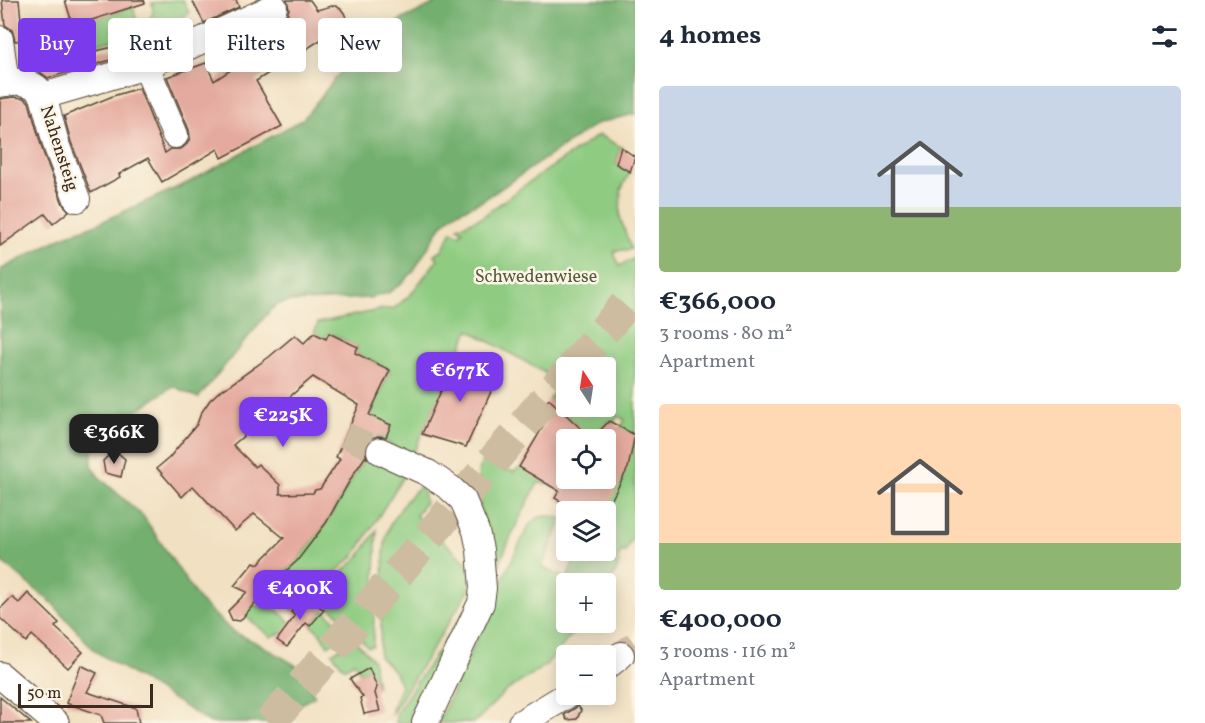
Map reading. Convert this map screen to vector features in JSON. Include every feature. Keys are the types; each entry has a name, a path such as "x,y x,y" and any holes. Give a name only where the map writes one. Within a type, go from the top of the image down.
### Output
{"street":[{"name":"Nahensteig","path":"193,44 274,7"},
{"path":"1,45 3,83"},
{"name":"Nahensteig","path":"43,96 125,72"},
{"path":"149,72 175,135"},
{"name":"Nahensteig","path":"3,83 16,82 32,85 43,96 57,147 77,199"},
{"path":"380,451 428,473 459,495 476,531 482,571 481,603 424,723"},
{"path":"0,675 56,723"},
{"path":"521,723 556,702"}],"green space":[{"path":"183,0 189,13 183,18 150,18 152,3"},
{"path":"442,0 635,0 635,114 598,123 482,201 455,213 441,226 413,272 388,293 369,298 279,304 272,308 198,398 173,386 101,436 92,452 92,465 98,476 143,516 199,600 232,631 297,666 315,696 268,723 211,723 95,651 53,604 0,560 0,270 60,238 189,182 303,119 340,72 402,72 402,19"},
{"path":"133,7 136,18 108,18 108,41 96,44 96,18"},
{"name":"Schwedenwiese","path":"599,135 623,148 616,164 630,172 621,190 620,217 631,249 616,250 614,253 620,266 635,258 635,532 625,552 622,551 616,561 616,501 607,501 609,489 616,489 616,453 621,427 625,420 618,416 613,423 609,421 601,429 581,429 568,417 616,417 616,357 556,357 556,379 469,330 412,456 374,436 368,421 390,370 355,353 358,347 329,333 326,339 314,333 318,323 393,309 411,294 438,259 434,254 442,250 452,231 459,235 463,231 458,227 482,217"},
{"name":"Schwedenwiese","path":"556,389 556,406 549,399"},
{"path":"556,447 556,465 548,484 538,483 494,575 487,548 477,486 479,470 484,457 513,472"},
{"path":"365,457 406,472 355,555 293,610 279,597 269,592 277,579 297,561 326,523"},
{"path":"422,486 425,502 416,516 469,565 472,583 391,715 401,685 394,671 379,656 385,546 391,522 405,501"},
{"name":"Schwedenwiese","path":"552,516 556,517 556,533 542,567 556,574 556,633 573,633 563,645 556,645 556,653 545,666 506,691 474,723 438,723 480,632 489,620 488,614 502,580 528,527 539,517"},
{"path":"377,530 373,646 368,647 354,632 356,630 351,625 316,596 359,557"},
{"name":"Schwedenwiese","path":"573,561 616,561 619,563 615,573 569,573"},
{"path":"474,597 470,613 412,723 396,723 399,709"},
{"path":"243,603 277,610 297,627 271,637 233,606"},
{"path":"324,610 348,633 328,646 320,633 311,625"},
{"path":"354,639 373,660 377,687 369,669 360,673 354,662 344,668 332,653"}],"building":[{"path":"2,0 19,0 21,18 18,18 18,41 15,41 12,30 5,25"},
{"path":"65,0 144,0 145,3 96,19 71,18"},
{"path":"192,0 236,0 239,7 215,18 205,18 204,23"},
{"path":"287,0 310,0 317,10 336,6 341,9 346,18 318,18 318,42 306,49 306,18 283,18 289,9"},
{"path":"108,48 108,61 96,64 96,51"},
{"path":"205,63 205,72 210,72 214,81 228,72 270,72 256,81 282,126 222,158 218,149 162,182 148,158 91,193 71,142 64,116 139,88 165,153 171,149 181,149 190,138 189,130 167,77 181,72 193,72 193,68"},
{"path":"40,72 69,72 48,78"},
{"path":"24,98 29,102 43,152 63,204 69,211 53,224 45,214 0,246 0,99"},
{"path":"621,147 635,157 630,172 616,164"},
{"path":"314,333 326,339 329,333 358,347 355,353 390,370 369,415 391,425 386,437 372,438 367,444 365,452 367,458 365,457 353,475 326,523 297,561 277,579 266,600 260,597 240,621 232,620 228,611 247,592 234,586 254,562 258,564 284,538 254,514 235,531 193,486 182,497 157,468 169,458 197,424 210,400 223,388 269,357 295,335 304,343","holes":["313,377 359,405 336,457 340,459 320,489 313,493 280,494 280,485 258,464 255,467 233,445"]},
{"path":"456,357 498,376 466,447 422,434"},
{"path":"549,399 556,406 556,417 568,417 581,429 556,429 556,489 616,489 616,429 601,429 609,421 635,435 628,468 611,501 560,501 555,498 559,491 519,467 547,420 537,414"},
{"path":"118,453 125,459 121,477 105,473 103,461 110,454"},
{"path":"28,593 59,623 55,627 83,652 68,668 32,635 26,642 0,618 0,609 12,597 19,603"},
{"path":"306,598 324,610 310,626 306,623 287,647 277,640 295,616 291,612"},
{"path":"81,665 97,673 87,692 136,708 139,723 104,723 101,715 66,703"},
{"path":"369,668 377,687 375,693 380,711 364,714 360,698 363,697 350,679"},
{"path":"0,697 31,723 0,723"},
{"path":"578,706 581,710 577,719 567,720 564,715"}],"tunnel":[{"path":"581,357 635,294"},
{"path":"270,723 556,387"},
{"path":"345,435 380,451"},
{"path":"621,655 635,644"}]}
